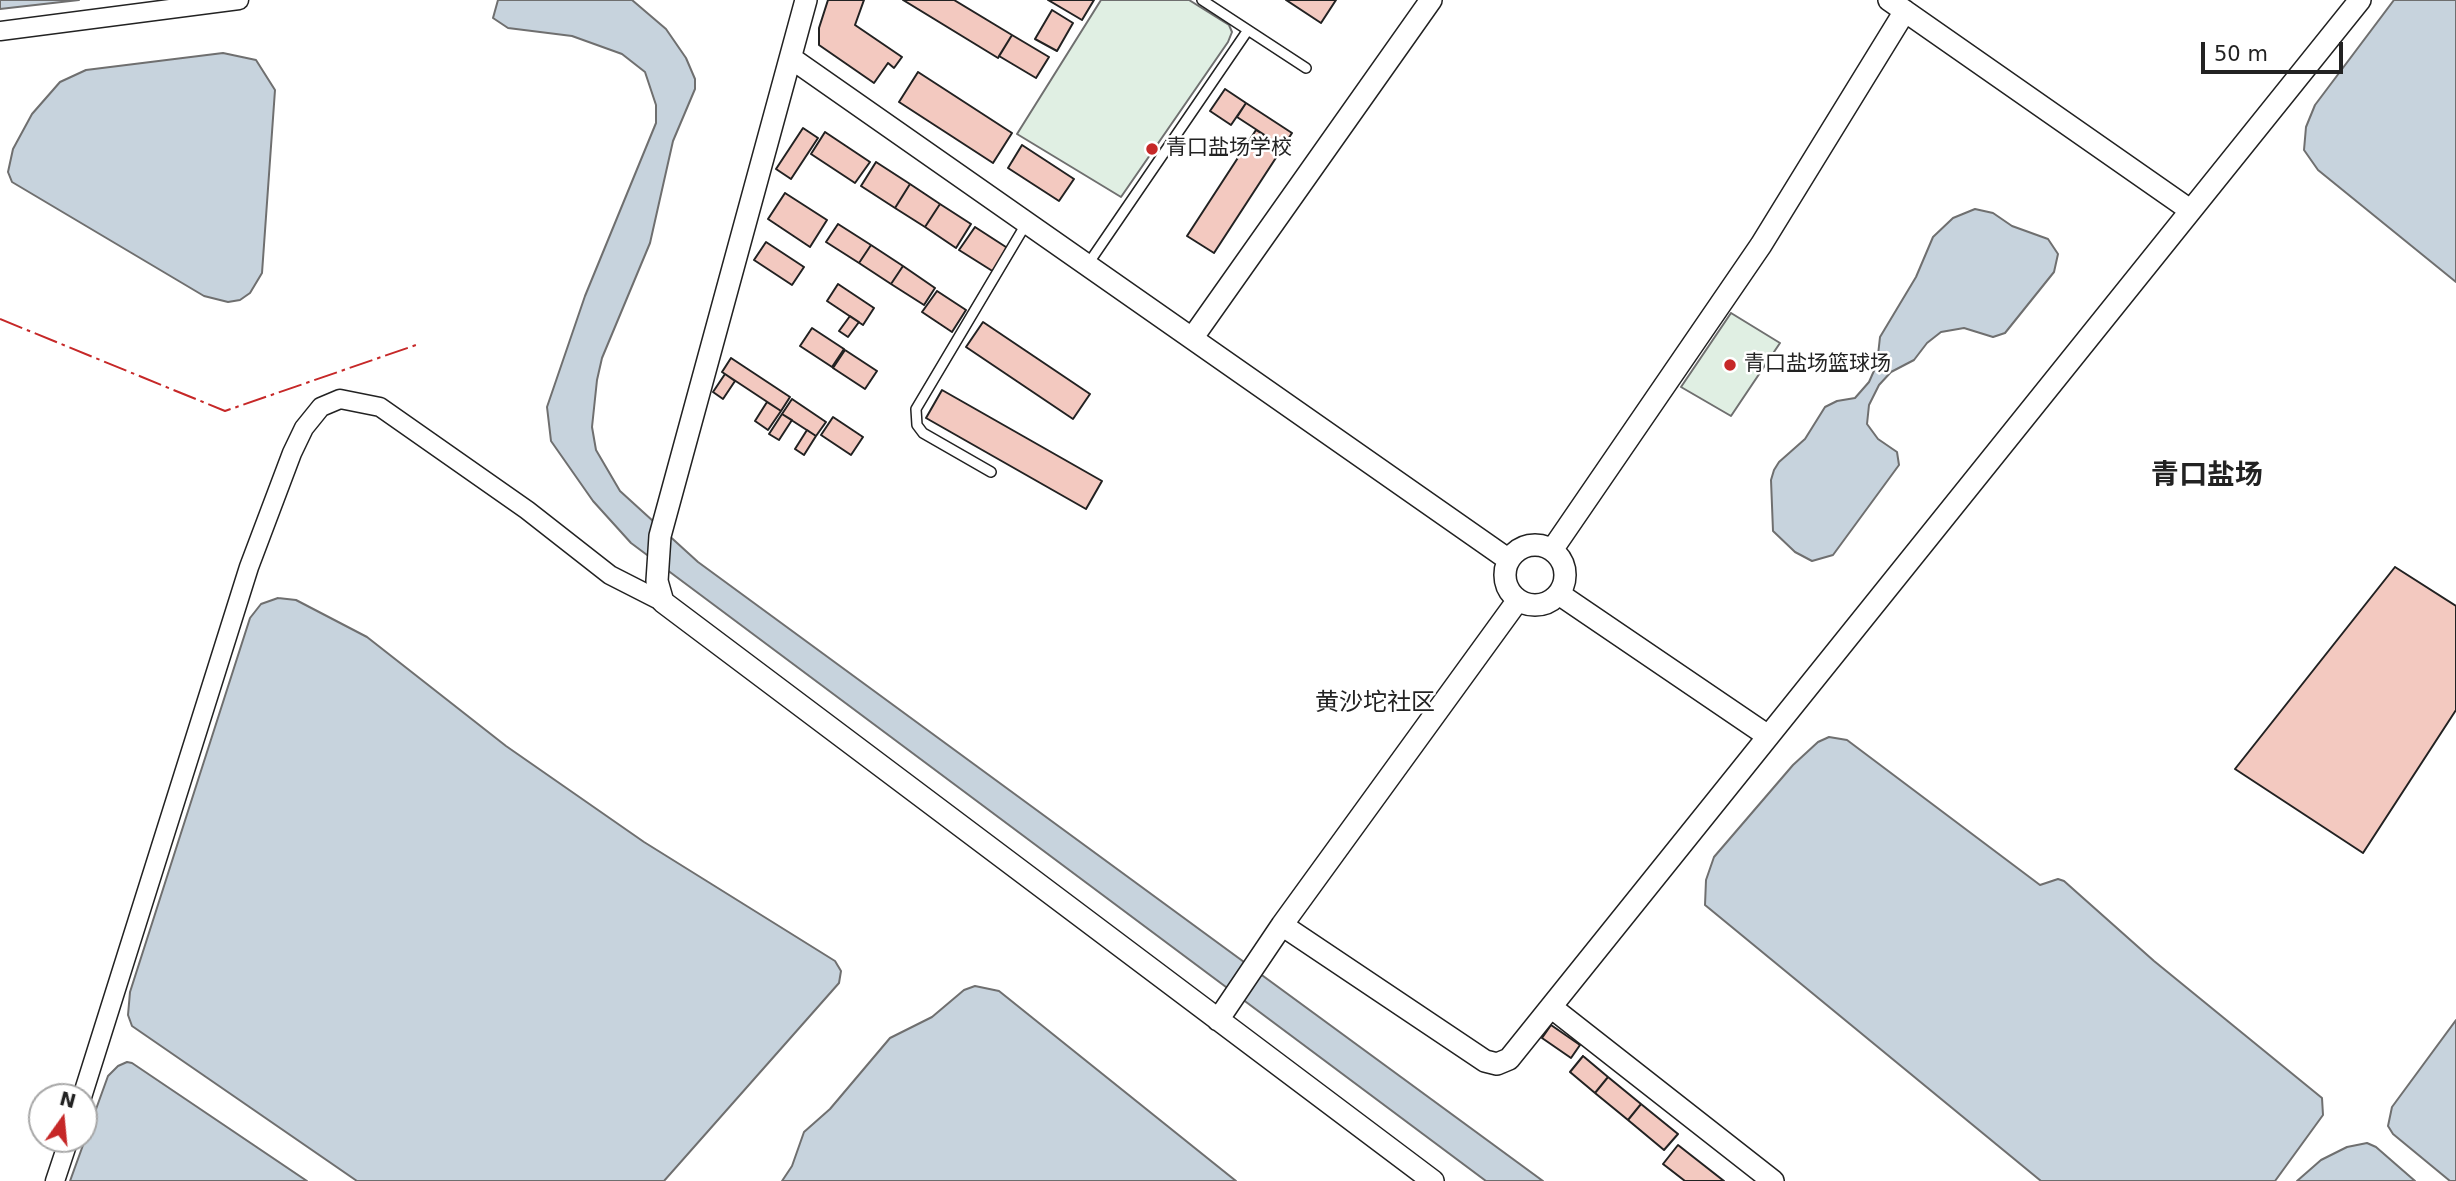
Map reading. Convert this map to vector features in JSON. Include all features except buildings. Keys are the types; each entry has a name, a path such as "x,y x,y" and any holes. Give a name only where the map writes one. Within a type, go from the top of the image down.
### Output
{"street":[{"path":"0,31 239,0"},
{"path":"663,602 657,581 660,536 806,0"},
{"path":"1193,337 1431,0"},
{"path":"1282,925 1485,1061 1497,1064 1508,1059 2360,0"},
{"path":"1552,550 1761,245 1897,6 2190,210"},
{"path":"791,58 1509,560"},
{"path":"86,1083 249,567 303,428 321,407 340,399 380,407 527,510 610,575 663,602 1433,1181"},
{"path":"1528,546 1552,550 1566,570 1559,594 1544,605 1526,604 1518,600 1507,586 1505,577 1509,560 1528,546"},
{"path":"1559,594 1768,736"},
{"path":"1218,1020 1282,925 1518,600"},
{"path":"1551,1007 1773,1181"},
{"path":"55,1181 64,1153"}],"lane":[{"path":"1202,0 1306,68"},
{"path":"1088,264 1248,30"},
{"path":"991,472 923,433 917,425 916,409 1027,222"}],"green space":[{"path":"1101,0 1189,0 1229,25 1232,32 1228,42 1121,197 1017,134"},
{"name":"青口盐场篮球场","path":"1731,313 1780,343 1731,416 1681,387"}],"shaded area":[{"path":"0,0 79,0 0,9"},
{"path":"498,0 632,0 666,29 686,58 695,79 695,89 673,141 650,243 602,358 597,380 592,427 596,450 620,491 698,562 1543,1181 1486,1181 631,543 593,501 551,441 547,407 585,296 656,123 656,105 645,72 622,54 572,36 508,28 493,18"},
{"path":"2394,0 2456,0 2456,282 2318,170 2304,150 2306,127 2315,105"},
{"path":"223,53 256,60 275,90 262,273 250,293 240,300 228,302 204,296 12,182 8,172 13,149 32,114 60,82 86,70"},
{"path":"1975,209 1993,213 2012,226 2048,239 2058,254 2054,272 2005,333 1993,337 1964,328 1941,332 1927,343 1914,360 1891,372 1879,385 1869,405 1867,424 1878,439 1897,452 1899,465 1833,555 1812,561 1795,552 1773,531 1771,480 1774,470 1779,462 1805,439 1825,407 1837,401 1855,398 1869,382 1877,364 1880,337 1916,277 1933,237 1953,218"},
{"path":"278,598 296,600 367,637 506,746 644,842 835,961 841,971 839,983 664,1181 357,1181 132,1026 128,1015 130,992 250,618 261,604"},
{"path":"1829,737 1847,740 2040,885 2058,879 2064,881 2154,961 2322,1098 2323,1115 2275,1181 2041,1181 1705,905 1706,880 1714,857 1793,765 1818,742"},
{"path":"975,986 999,991 1236,1181 782,1181 792,1166 804,1132 830,1109 890,1038 932,1017 964,990"},
{"path":"2456,1020 2456,1181 2450,1181 2393,1134 2388,1126 2392,1107"},
{"path":"132,1063 307,1181 70,1181 80,1153 98,1153 98,1104 108,1076 118,1066"},
{"path":"2367,1143 2376,1147 2415,1181 2297,1181 2321,1160 2347,1147"}],"power":[{"path":"0,319 225,411 416,345"}],"place":[{"name":"青口盐场学校","path":"1152,149"},
{"name":"青口盐场篮球场","path":"1730,365"}],"district":[{"name":"青口盐场","path":"2207,477"},
{"name":"黄沙坨社区","path":"1375,704"}]}
